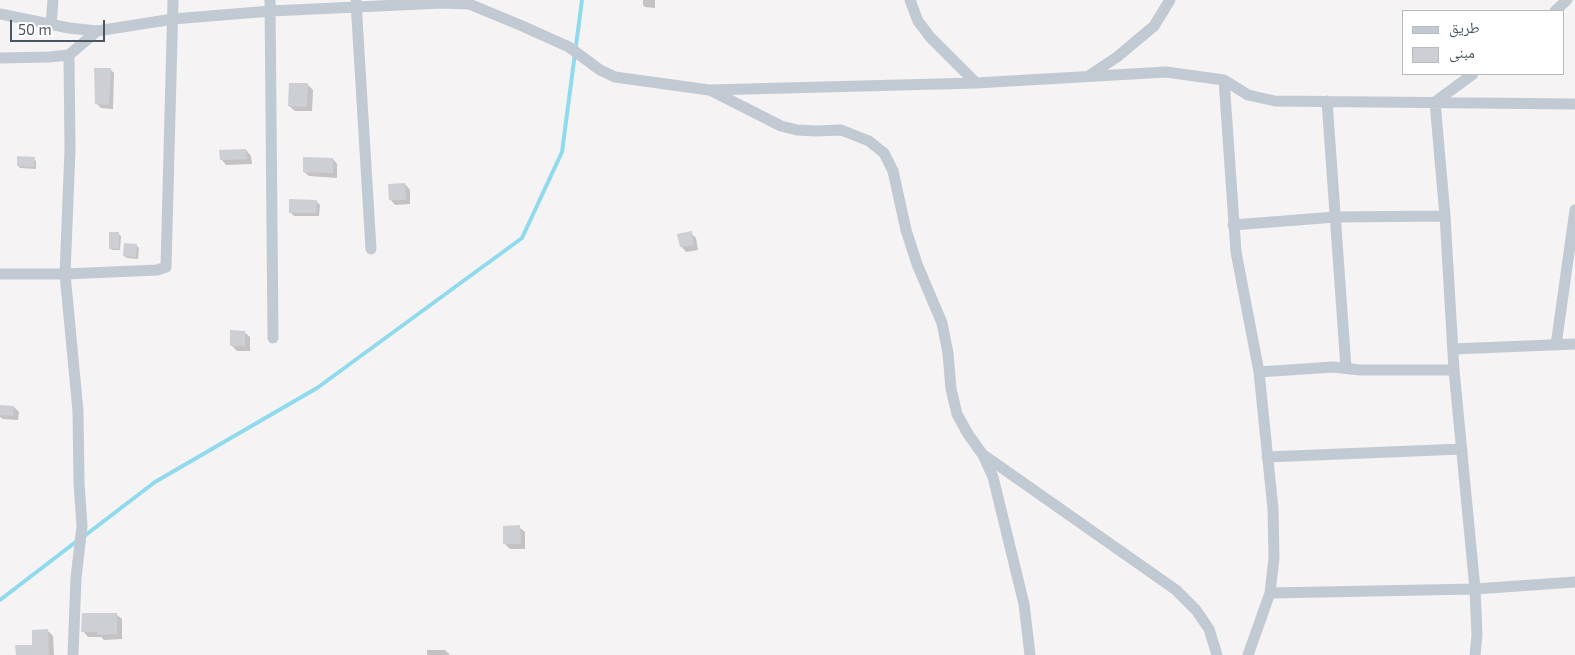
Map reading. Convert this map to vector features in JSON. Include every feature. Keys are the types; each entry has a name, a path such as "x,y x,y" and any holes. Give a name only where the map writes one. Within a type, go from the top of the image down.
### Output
{"street":[{"path":"51,25 53,0"},
{"path":"0,274 65,274 157,270 166,267 173,0"},
{"path":"910,0 918,21 930,37 976,83"},
{"path":"1088,76 1117,57 1154,26 1170,0"},
{"path":"1556,10 1567,0"},
{"path":"356,4 371,249"},
{"path":"0,14 51,25 97,31 271,5 469,4 569,48 600,70 614,77 709,90 976,83 1166,72 1224,80 1248,95 1275,101 1575,104"},
{"path":"271,5 273,338"},
{"path":"0,58 69,55 97,31"},
{"path":"69,55 70,150 65,274 78,411 79,483 82,526 76,578 73,655"},
{"path":"1435,102 1473,75"},
{"path":"1224,80 1236,252 1259,372 1273,509 1274,558 1270,593 1248,655"},
{"path":"709,90 751,109 781,126 797,130 841,130 868,141 884,153 894,172 906,230 916,264 942,323 948,353 951,389 957,414 983,455 993,477 1024,604 1030,655"},
{"path":"1327,101 1346,368"},
{"path":"1435,102 1445,216 1454,370 1475,589 1477,635 1475,655"},
{"path":"1556,345 1575,210"},
{"path":"1233,225 1335,217 1445,216"},
{"path":"1453,349 1575,344"},
{"path":"1259,372 1333,367 1360,370 1454,370"},
{"path":"1267,457 1462,449"},
{"path":"983,455 1176,590 1196,610 1209,629 1217,655"},
{"path":"1270,593 1475,589 1575,582"}],"building":[{"path":"94,68 111,68 109,105 95,104"},
{"path":"289,83 308,83 307,107 288,106"},
{"path":"246,149 247,159 220,160 219,150"},
{"path":"17,156 35,157 34,167 17,166"},
{"path":"303,157 333,158 333,173 303,172"},
{"path":"405,183 406,200 389,200 388,184"},
{"path":"289,199 317,200 316,213 289,213"},
{"path":"692,231 694,245 680,247 677,234"},
{"path":"109,232 119,232 119,249 109,249"},
{"path":"124,243 137,244 136,257 123,256"},
{"path":"230,330 245,331 245,346 230,346"},
{"path":"0,405 14,406 13,416 0,415"},
{"path":"520,525 521,544 503,544 503,526"},
{"path":"82,613 117,613 117,634 97,635 97,632 81,632"},
{"path":"48,629 49,655 16,655 15,645 32,645 32,630"}],"waterway":[{"path":"83,537 155,482 317,388 522,238 562,152 582,0"},
{"path":"0,600 77,541"}]}
